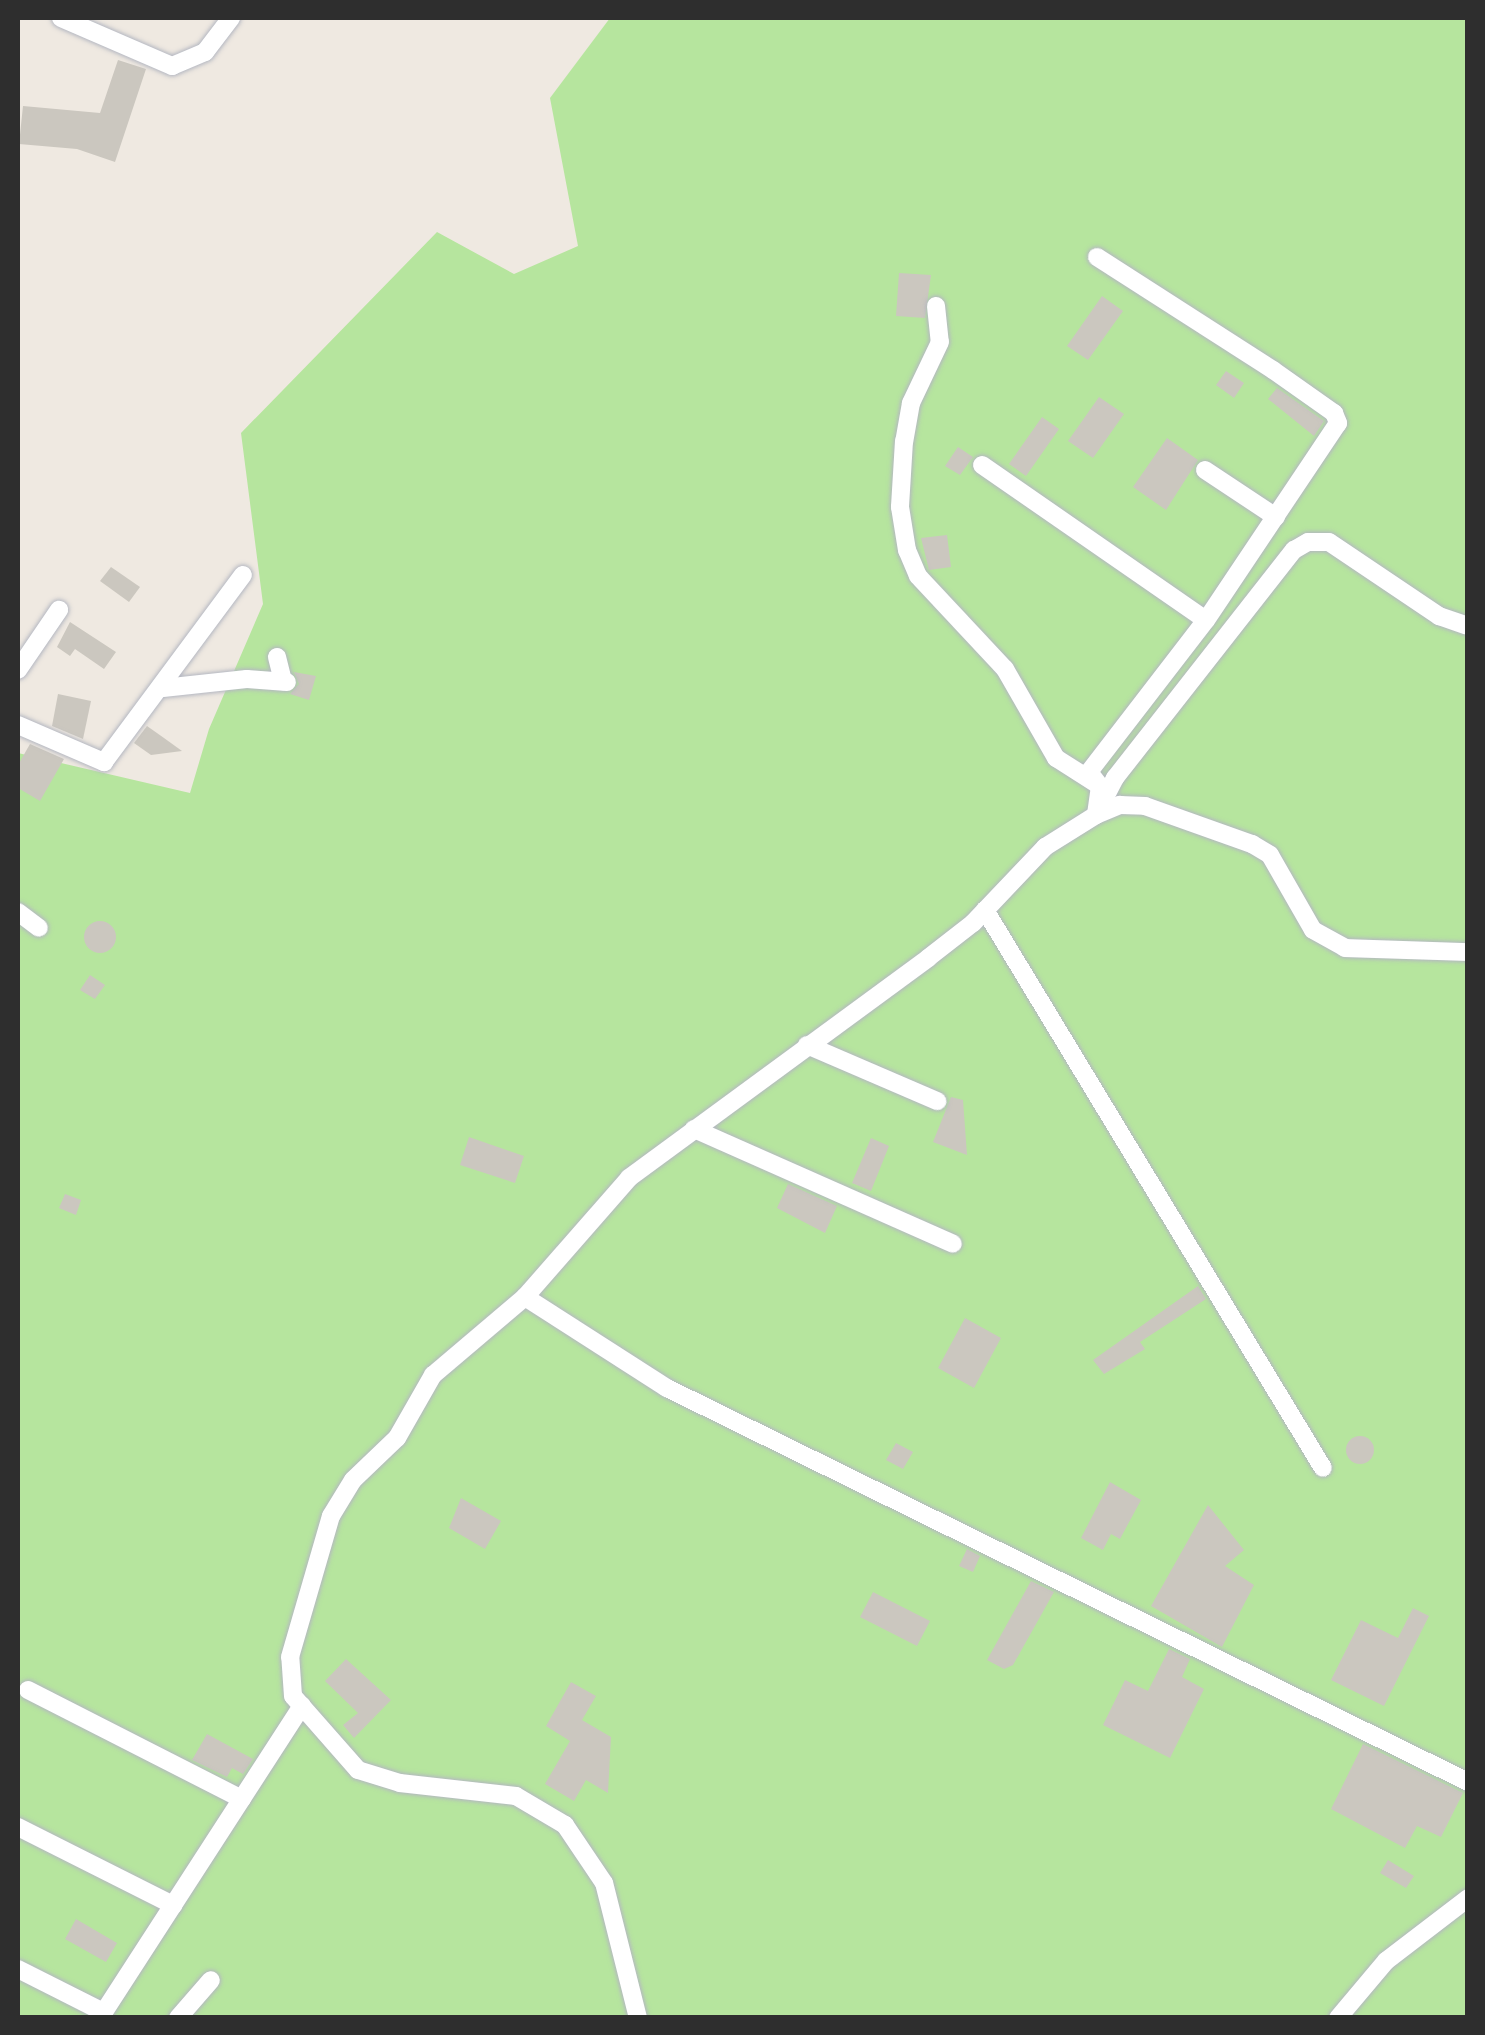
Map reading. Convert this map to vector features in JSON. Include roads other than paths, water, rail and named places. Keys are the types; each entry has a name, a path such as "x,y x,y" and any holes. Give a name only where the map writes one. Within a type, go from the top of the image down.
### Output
{"street":[{"path":"61,18 172,66 205,52 231,18"},
{"path":"1096,815 1100,786 1089,772 1206,620 1338,418 1097,258"},
{"path":"936,306 940,342 912,403 904,441 900,507 908,550 918,576 1005,669 1056,758 1100,786"},
{"path":"982,466 1206,620"},
{"path":"1204,470 1276,517"},
{"path":"1096,815 1127,763 1294,550 1308,542 1329,542 1439,616 1465,625"},
{"path":"18,725 104,762 163,688 243,575"},
{"path":"18,670 58,610"},
{"path":"163,688 285,681 276,658"},
{"path":"638,2018 604,1883 565,1824 516,1796 400,1782 358,1770 302,1706 288,1682 290,1656 338,1502 388,1450 434,1375 524,1297 629,1178 985,910 1045,847 1096,815 1120,805 1145,806 1252,844 1270,855 1314,930 1345,948 1468,952"},
{"path":"985,910 1323,1468"},
{"path":"18,912 39,928"},
{"path":"808,1045 937,1101"},
{"path":"694,1129 953,1244"},
{"path":"524,1297 667,1388 1468,1782"},
{"path":"28,1690 242,1799"},
{"path":"18,1969 102,2015 302,1706"},
{"path":"18,1827 173,1905"},
{"path":"1338,2018 1386,1961 1468,1898"},
{"path":"178,2018 210,1980"}]}
